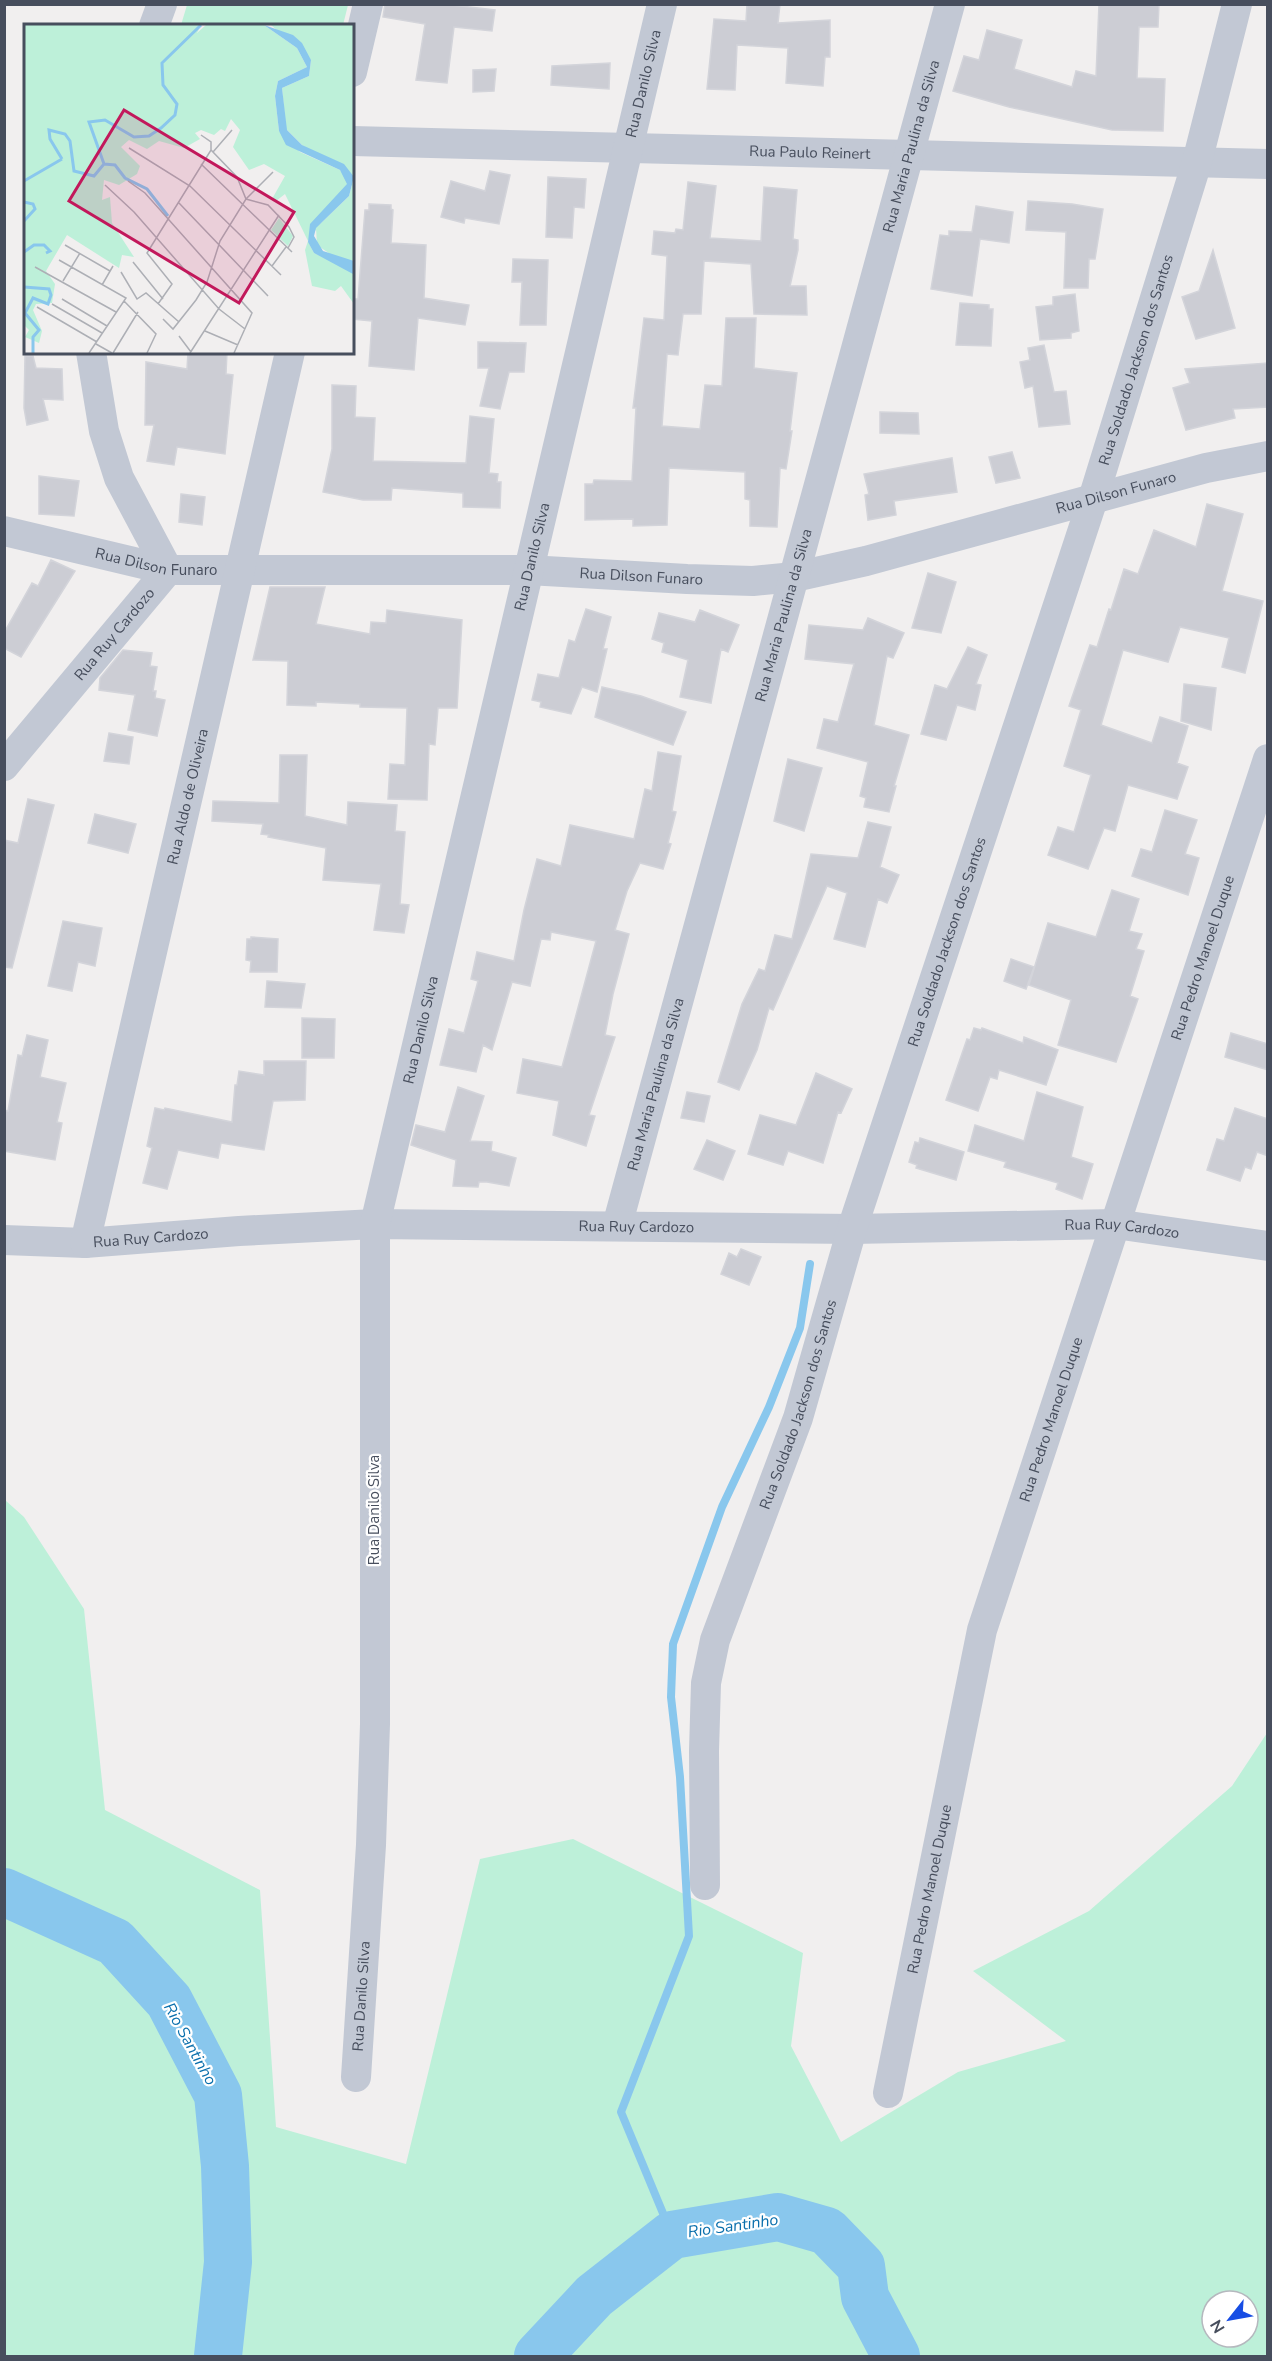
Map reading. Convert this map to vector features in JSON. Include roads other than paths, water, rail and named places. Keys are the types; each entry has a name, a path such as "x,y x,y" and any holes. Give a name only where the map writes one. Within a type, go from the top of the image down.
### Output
{"street":[{"path":"155,24 162,4"},
{"path":"354,64 368,4"},
{"name":"Rua Danilo Silva","path":"356,2076 371,1845 375,1724 375,1224 662,4"},
{"name":"Rua Maria Paulina da Silva","path":"617,1226 950,4"},
{"name":"Rua Soldado Jackson dos Santos","path":"705,1885 704,1728 706,1683 715,1640 798,1418 852,1228 1094,498 1197,162 1237,4"},
{"name":"Rua Paulo Reinert","path":"354,141 628,150 909,154 1268,164"},
{"path":"91,354 104,431 119,478 168,570"},
{"name":"Rua Aldo de Oliveira","path":"85,1243 290,354"},
{"name":"Rua Dilson Funaro","path":"4,531 168,570 528,570 687,579 753,580 794,577 866,561 1206,468 1268,456"},
{"name":"Rua Ruy Cardozo","path":"4,766 168,570"},
{"name":"Rua Pedro Manoel Duque","path":"888,2093 982,1630 1268,759"},
{"name":"Rua Ruy Cardozo","path":"4,1240 85,1243 239,1231 375,1224 852,1228 1115,1224 1268,1246"}],"waterway":[{"path":"672,2235 621,2112 689,1936 680,1777 671,1697 673,1644 722,1507 769,1407 800,1328 810,1264"},
{"name":"Rio Santinho","path":"4,1892 115,1942 169,2001 218,2095 225,2166 228,2262 218,2356"},
{"name":"Rio Santinho","path":"538,2356 594,2296 672,2235 778,2217 827,2231 861,2266 865,2297 896,2356"}]}
